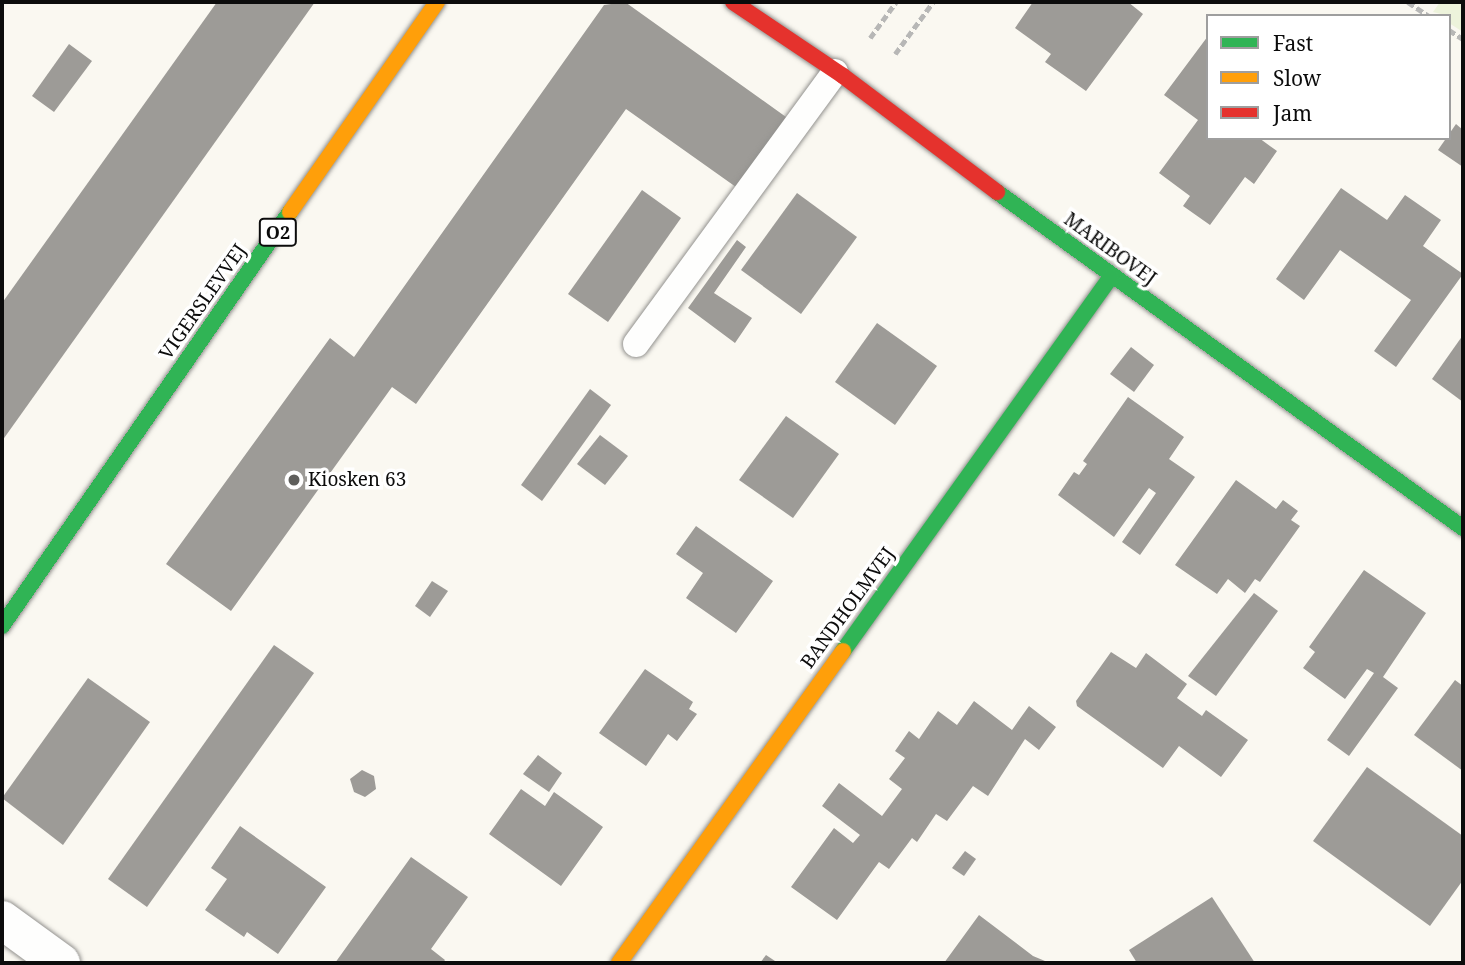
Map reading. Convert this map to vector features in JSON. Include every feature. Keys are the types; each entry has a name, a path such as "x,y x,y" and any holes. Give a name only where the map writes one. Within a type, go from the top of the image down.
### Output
{"street":[{"name":"VIGERSLEVVEJ","path":"2,626 437,2"},
{"name":"MARIBOVEJ","path":"733,2 866,94 1111,277 1463,528"},
{"name":"BANDHOLMVEJ","path":"619,963 1111,277"},
{"path":"2,920 61,963"}],"lane":[{"path":"636,344 835,72"}],"path":[{"path":"866,94 933,2"},
{"path":"1408,2 1426,14"}],"green space":[{"path":"1440,2 1463,2 1463,32 1451,24 1451,14 1433,12"}],"building":[{"path":"217,2 315,2 2,441 2,303"},
{"path":"625,2 793,122 743,192 626,109 416,404 392,387 231,611 166,564 330,338 354,357 604,5"},
{"path":"1033,2 1128,2 1143,14 1086,91 1045,62 1051,54 1015,28"},
{"path":"1206,39 1206,140 1262,140 1277,151 1254,184 1245,177 1210,225 1183,206 1190,196 1159,173 1198,120 1164,95"},
{"path":"69,44 92,61 54,112 32,96"},
{"path":"1456,124 1463,130 1463,167 1438,150 1445,140 1451,140 1451,131"},
{"path":"1341,188 1387,220 1405,195 1441,220 1423,246 1463,274 1396,367 1374,351 1411,300 1340,250 1304,300 1276,279"},
{"path":"642,190 681,218 608,322 568,294"},
{"path":"797,193 857,237 801,314 741,270"},
{"path":"737,240 746,247 714,293 752,318 735,343 688,308"},
{"path":"877,323 937,366 895,425 835,382"},
{"path":"1463,335 1463,402 1432,379"},
{"path":"1131,347 1154,365 1134,392 1110,374"},
{"path":"590,389 611,405 542,501 521,485"},
{"path":"1128,397 1184,437 1169,459 1195,477 1140,555 1122,542 1156,493 1149,488 1114,537 1058,495 1074,472 1079,475 1087,464 1083,461"},
{"path":"786,416 839,454 793,518 739,480"},
{"path":"600,435 628,456 605,485 577,464"},
{"path":"1236,480 1276,509 1283,500 1298,511 1291,520 1300,526 1260,582 1255,579 1245,593 1228,579 1217,594 1175,565"},
{"path":"696,526 773,581 736,633 686,598 703,573 676,554"},
{"path":"1364,570 1426,613 1383,677 1398,688 1349,756 1327,740 1374,673 1367,669 1345,699 1303,668 1315,652 1309,647"},
{"path":"432,581 448,591 430,617 415,606"},
{"path":"1254,593 1278,611 1216,696 1188,676"},
{"path":"274,645 314,673 147,907 108,879"},
{"path":"1111,652 1136,668 1146,653 1187,684 1177,698 1202,716 1206,710 1248,740 1221,777 1179,746 1163,768 1077,706 1076,701"},
{"path":"645,669 693,702 689,709 697,714 677,741 668,734 646,766 599,733"},
{"path":"88,678 150,722 63,845 2,798"},
{"path":"1455,680 1463,686 1463,771 1414,735"},
{"path":"974,701 1012,730 1029,706 1056,727 1039,750 1025,739 988,796 973,786 947,821 936,814 917,842 912,838 889,869 879,862 837,920 791,887 834,828 853,843 860,835 822,806 839,783 882,816 902,789 889,779 905,758 895,751 909,731 919,739 938,711 957,725"},
{"path":"538,755 562,773 549,792 523,774"},
{"path":"1367,767 1463,836 1463,880 1430,926 1313,841"},
{"path":"362,770 374,776 376,789 365,797 354,792 350,779"},
{"path":"521,789 545,806 554,792 603,827 561,886 489,834"},
{"path":"240,826 326,887 278,954 247,932 244,937 205,910 227,879 211,868"},
{"path":"965,851 976,859 964,876 952,868"},
{"path":"411,857 468,897 431,949 445,960 443,963 335,963"},
{"path":"1212,897 1255,963 1137,963 1129,950"},
{"path":"979,915 1033,956 1045,961 944,963"},
{"path":"766,955 778,963 760,963"}],"traffic: fast":[{"path":"997,192 1463,528"},
{"path":"2,626 290,212"},
{"path":"843,651 1111,277"}],"traffic: slow":[{"path":"290,212 437,2"},
{"path":"619,963 843,651"}],"traffic: jam":[{"path":"733,2 843,76 997,192"}],"place":[{"name":"Kiosken 63","path":"294,480"}]}
